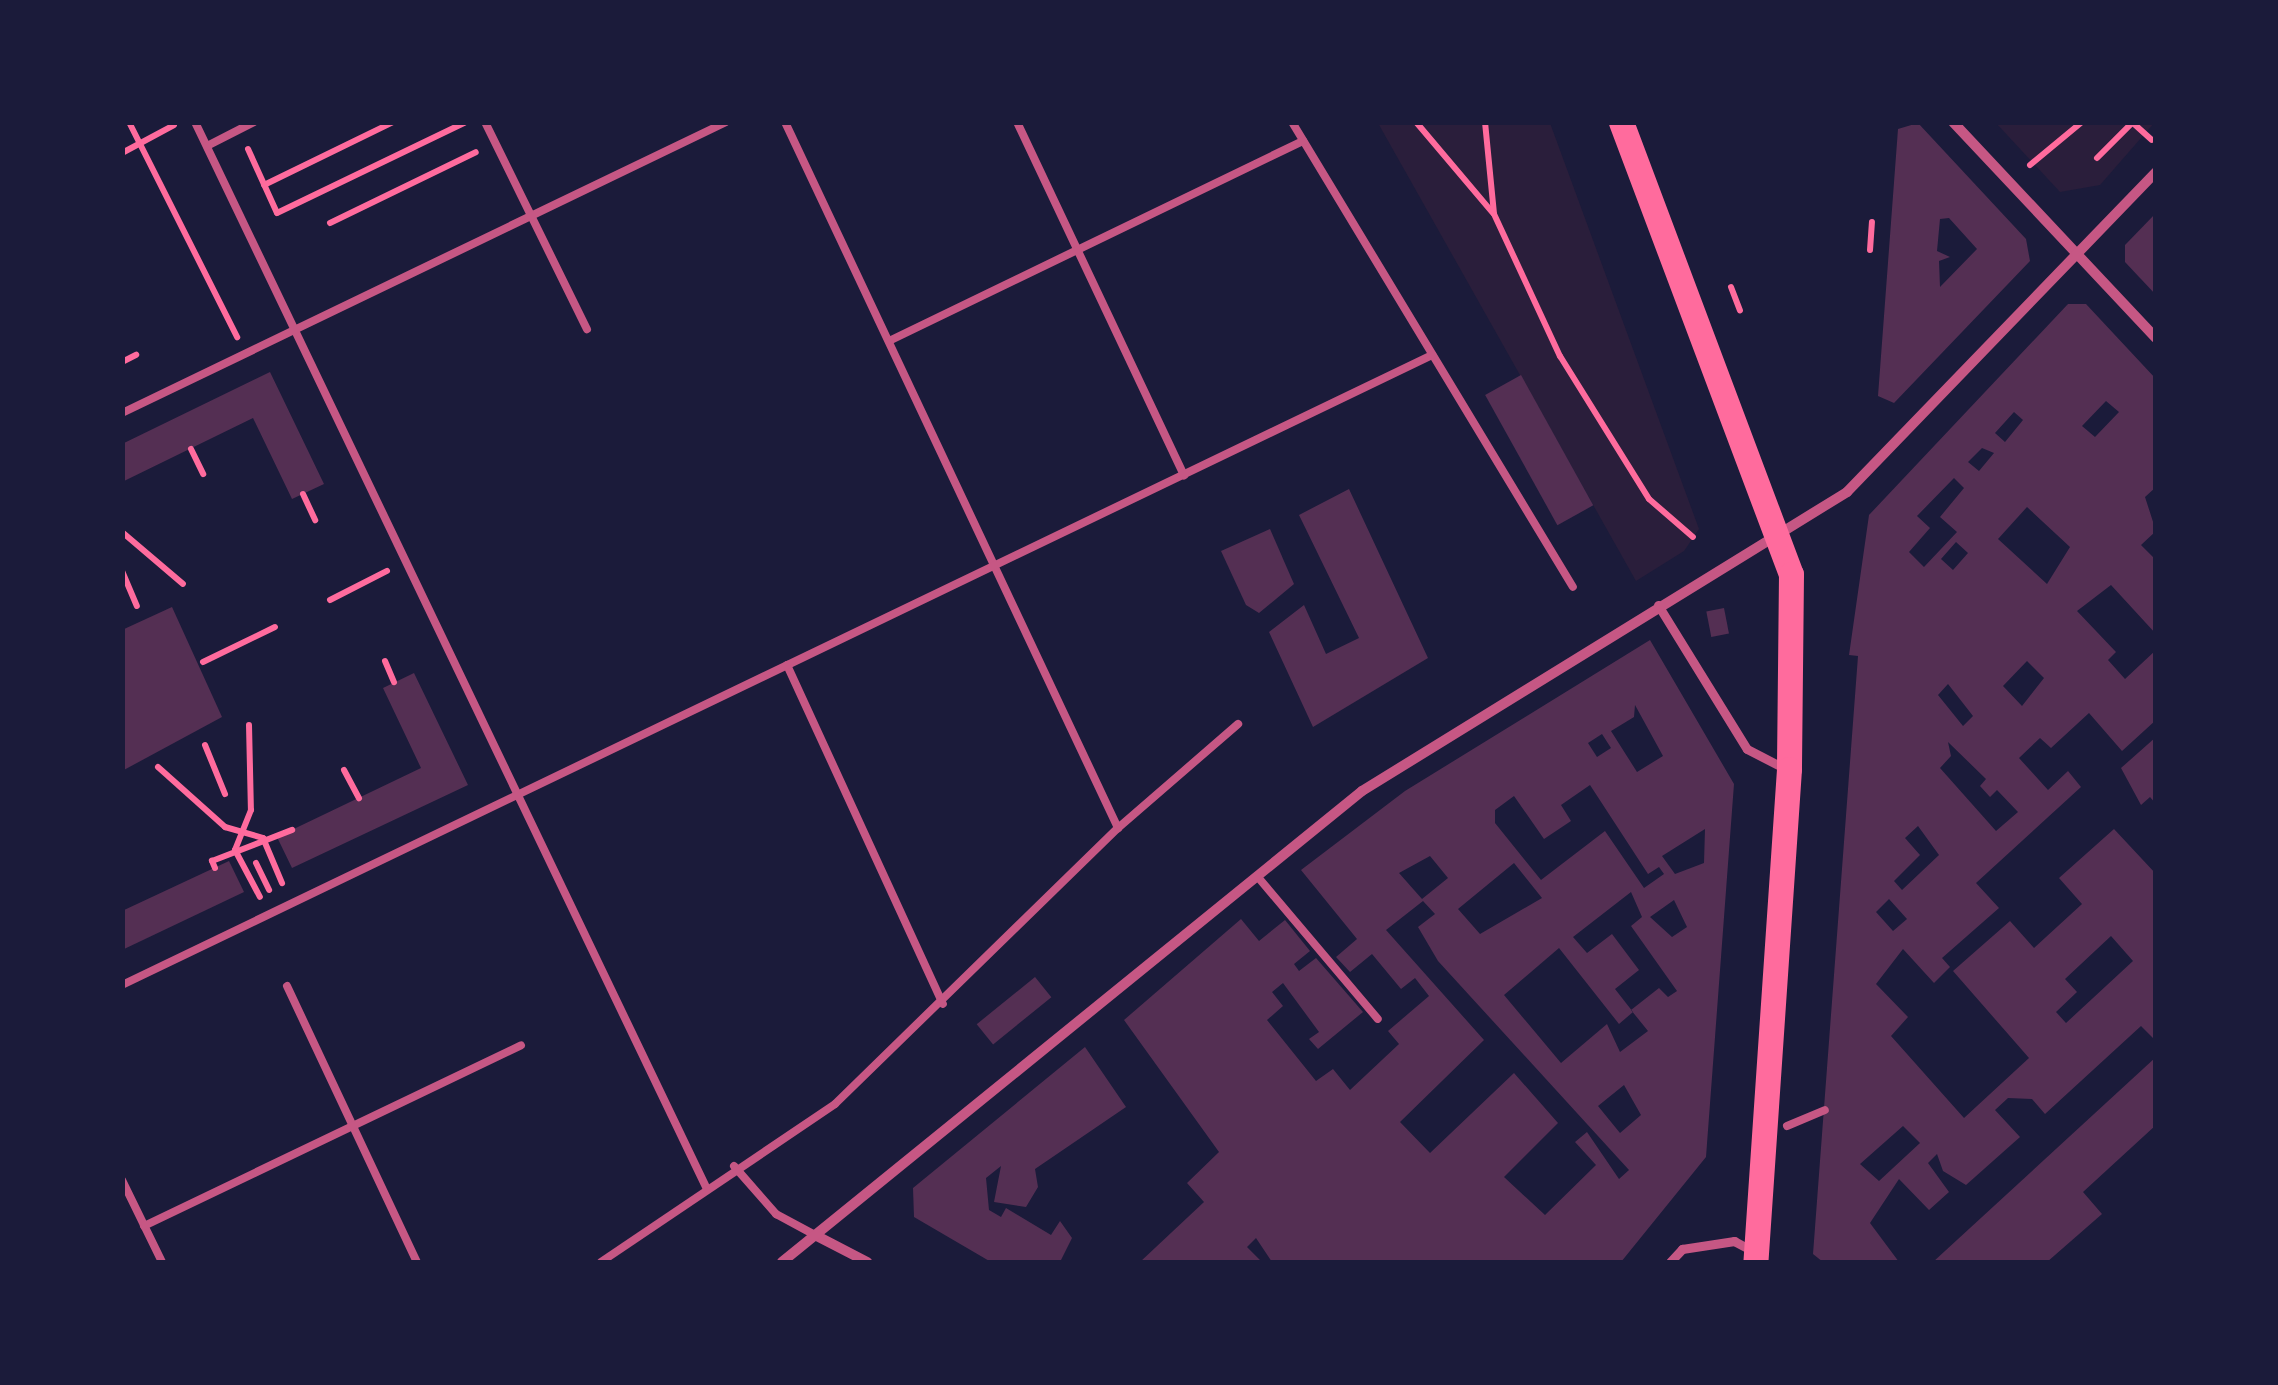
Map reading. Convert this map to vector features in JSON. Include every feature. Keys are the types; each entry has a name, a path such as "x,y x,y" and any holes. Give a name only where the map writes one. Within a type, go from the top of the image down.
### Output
{"main road":[{"path":"1621,122 1702,354 1778,526 1794,634 1759,1259"}],"street":[{"path":"1953,122 2156,338"},
{"path":"782,1262 1362,791 1778,526 1846,492 2156,172"},
{"path":"1658,604 1747,749 1788,770"},
{"path":"815,1235 867,1262"},
{"path":"1670,1262 1682,1249 1734,1241 1759,1259"}],"lane":[{"path":"195,122 298,332 514,800 707,1188"},
{"path":"207,146 254,122"},
{"path":"485,122 587,329"},
{"path":"122,413 298,332 531,214 726,122"},
{"path":"785,122 1118,828"},
{"path":"1016,122 1184,475"},
{"path":"1292,122 1574,587"},
{"path":"889,341 1304,140"},
{"path":"122,985 514,800 992,564 1432,355"},
{"path":"787,664 942,1004"},
{"path":"601,1262 734,1166 834,1104 942,1004 1118,828 1238,724"},
{"path":"1256,876 1378,1019"},
{"path":"287,986 417,1262"},
{"path":"144,1226 521,1045"},
{"path":"1787,1126 1825,1110"},
{"path":"734,1166 776,1214 815,1235"},
{"path":"122,1180 162,1262"}],"path":[{"path":"129,122 228,328 250,353"},
{"path":"122,153 180,122"},
{"path":"264,185 393,122"},
{"path":"239,130 276,212 465,122"},
{"path":"1416,122 1494,214 1604,437 1649,499 1693,537"},
{"path":"1485,122 1494,214"},
{"path":"2097,158 2133,123 2152,140"},
{"path":"2030,166 2077,124"},
{"path":"330,223 496,143"},
{"path":"1870,250 1872,222"},
{"path":"1731,286 1740,310"},
{"path":"122,362 136,356"},
{"path":"191,449 203,474"},
{"path":"303,494 315,520"},
{"path":"122,532 183,584"},
{"path":"122,572 136,606"},
{"path":"330,600 371,580"},
{"path":"204,662 275,627"},
{"path":"384,661 394,682"},
{"path":"249,725 243,832 235,850 254,894"},
{"path":"204,745 225,794"},
{"path":"158,767 243,832 263,838 283,880"},
{"path":"344,770 358,798"},
{"path":"215,868 212,861 263,838 292,830"},
{"path":"256,863 266,884"}],"shaded area":[{"path":"2155,122 2100,185 2060,192 1996,123"},
{"path":"1378,123 1550,123 1699,529 1684,551 1636,581"}],"building":[{"path":"1918,123 2026,239 2030,261 1894,403 1878,396 1898,129","holes":["1949,218 1977,249 1940,287 1939,261 1950,257 1937,251 1940,219"]},
{"path":"2156,213 2156,295 2125,262 2125,245"},
{"path":"2068,304 2086,304 2156,379 2156,487 2145,497 2156,531 2141,545 2156,560 2156,634 2111,585 2077,611 2116,652 2108,660 2125,679 2156,650 2156,720 2122,751 2089,713 2051,748 2040,738 2019,758 2048,790 2068,771 2081,787 1976,883 1999,908 1942,958 1950,967 1934,983 1903,949 1876,984 1908,1017 1891,1036 1964,1118 2029,1058 1953,971 2010,921 2034,948 2082,904 2059,878 2114,829 2156,874 2156,1041 2141,1026 2045,1114 2032,1099 2008,1098 1995,1110 2020,1137 1966,1185 1943,1171 1937,1154 1928,1163 1949,1192 1929,1210 1899,1179 1870,1223 1899,1262 1823,1262 1813,1254 1858,656 1849,655 1869,515","holes":["2106,401 2119,412 2095,437 2082,426","2014,412 2023,420 2005,442 1995,433","1982,448 1994,453 1979,471 1968,462","1954,478 1964,488 1940,517 1957,532 1924,567 1909,552 1930,528 1917,516","2027,507 2070,547 2047,584 1998,539","1956,542 1968,553 1953,570 1941,559","2027,661 2044,678 2022,706 2003,686","1948,684 1973,716 1963,726 1938,695","1948,742 1986,779 1980,786 1990,797 1997,790 2018,812 1996,831 1940,768 1951,756","1918,826 1939,855 1902,890 1894,881 1920,855 1905,838","1889,899 1907,919 1893,931 1876,912","2111,936 2133,961 2066,1023 2056,1012 2077,992 2065,979","1903,1126 1920,1143 1879,1181 1860,1164"]},
{"path":"270,372 324,484 292,499 253,418 122,482 122,444"},
{"path":"1521,375 1593,505 1557,525 1485,395"},
{"path":"1349,489 1428,658 1313,727 1269,632 1304,605 1326,654 1359,638 1299,515"},
{"path":"1270,529 1294,584 1259,613 1246,605 1221,551"},
{"path":"172,607 222,717 122,771 122,630"},
{"path":"1724,608 1729,634 1711,637 1706,611"},
{"path":"1650,640 1734,784 1706,1157 1621,1262 1272,1262 1256,1238 1247,1247 1262,1262 1140,1262 1204,1202 1187,1183 1219,1152 1124,1020 1241,919 1259,941 1285,920 1310,951 1294,964 1299,971 1316,958 1363,1012 1318,1049 1309,1039 1319,1032 1283,983 1272,992 1283,1006 1267,1020 1316,1081 1333,1069 1350,1090 1399,1044 1388,1031 1429,996 1415,978 1401,989 1372,954 1350,972 1336,957 1357,939 1301,870 1405,791","holes":["1635,705 1663,756 1637,772 1611,731 1634,717","1602,734 1611,748 1597,757 1588,743","1590,785 1648,874 1659,867 1664,874 1644,888 1605,831 1541,880 1495,823 1495,810 1514,796 1544,839 1571,821 1561,805","1705,829 1704,863 1675,874 1662,856","1430,856 1448,878 1422,899 1399,873","1514,863 1542,898 1480,934 1458,909","1631,892 1642,917 1631,926 1677,991 1668,997 1659,988 1631,1010 1615,989 1639,970 1612,934 1587,953 1573,937","1674,900 1687,927 1672,937 1650,917","1423,901 1435,914 1418,927 1438,961 1629,1170 1619,1179 1587,1132 1575,1142 1596,1165 1545,1215 1504,1177 1558,1123 1514,1073 1430,1153 1400,1122 1484,1040 1386,930","1559,948 1619,1024 1633,1012 1648,1031 1620,1052 1607,1024 1561,1063 1504,995","1624,1085 1641,1115 1620,1133 1598,1106"]},
{"path":"414,673 468,785 292,868 277,837 421,768 383,688"},
{"path":"2156,737 2156,804 2150,797 2141,805 2121,768"},
{"path":"229,861 244,892 122,950 122,911"},
{"path":"1035,977 1051,997 993,1044 977,1024"},
{"path":"1085,1047 1126,1107 1035,1169 1038,1187 1026,1207 994,1202 1001,1166 986,1178 989,1210 1001,1217 1006,1208 1051,1235 1060,1221 1072,1238 1060,1262 991,1262 914,1217 913,1188"},
{"path":"2156,1057 2156,1125 2083,1192 2102,1214 2047,1262 1933,1262"}]}
